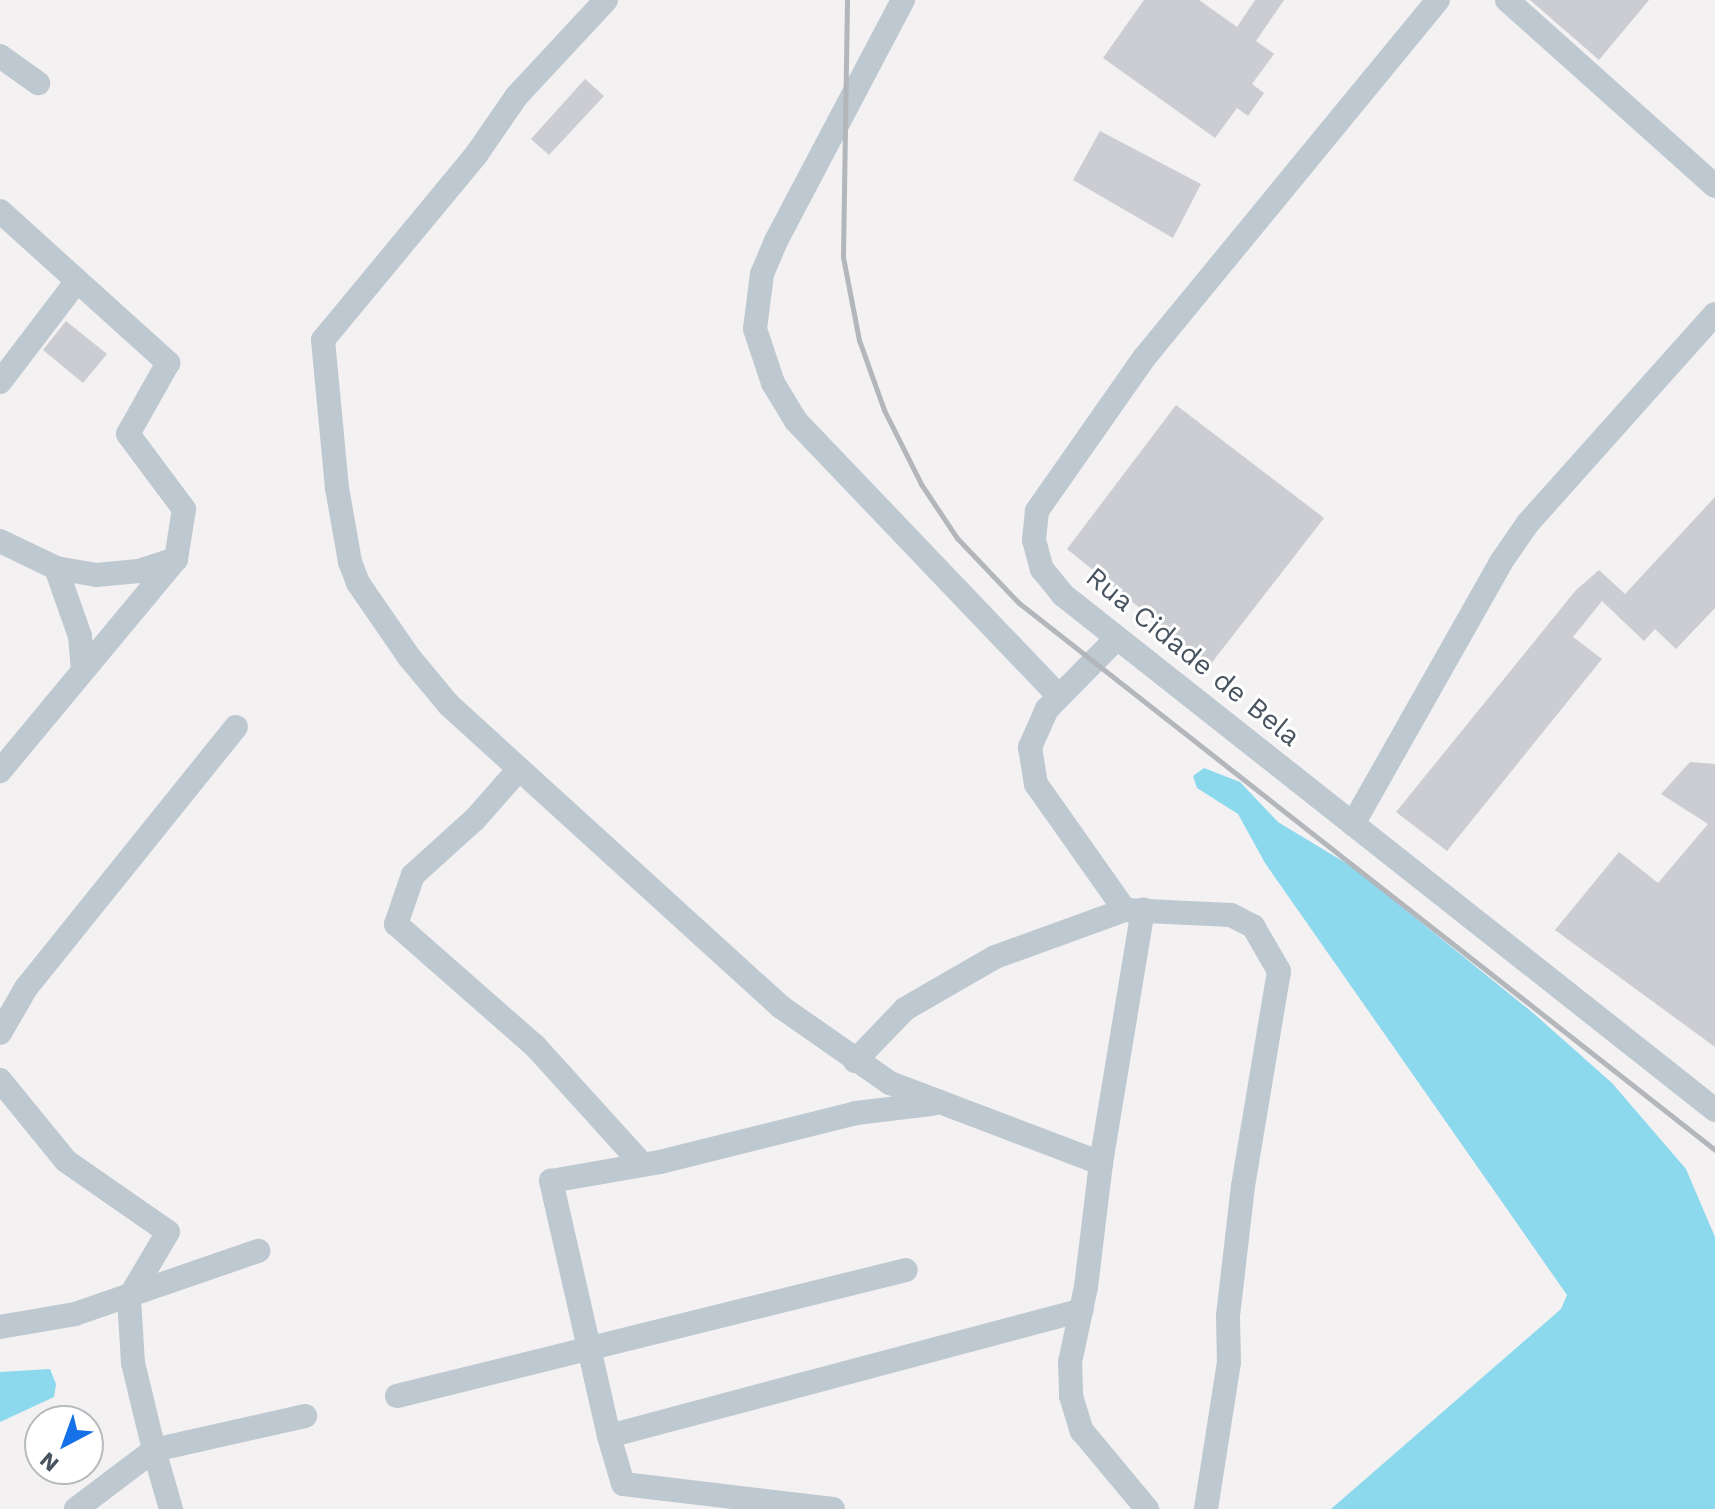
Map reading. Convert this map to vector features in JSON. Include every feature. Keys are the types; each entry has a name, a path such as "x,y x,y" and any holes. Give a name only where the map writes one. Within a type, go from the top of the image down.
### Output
{"street":[{"path":"606,0 516,97 476,155 323,340 337,488 358,583 429,683 716,952 855,1061 890,1083 1101,1163"},
{"path":"903,0 776,241 762,274 755,329 773,383 796,421 1057,694"},
{"name":"Rua Cidade de Bela","path":"1438,0 1144,358 1037,511 1034,540 1042,569 1063,595 1715,1110"},
{"path":"1507,0 1715,186"},
{"path":"0,56 38,83"},
{"path":"0,211 168,363 128,434 184,509 176,559 0,771"},
{"path":"0,382 77,281"},
{"path":"1353,824 1510,549 1715,314"},
{"path":"0,541 56,568 96,575 139,571 176,559"},
{"path":"56,568 80,636 83,670"},
{"path":"1117,638 1069,688 1057,694 1038,725 1029,764 1059,823 1134,909 1081,1310 1070,1362 1071,1396 1082,1431 1147,1509"},
{"path":"0,1033 26,988 236,727"},
{"path":"519,769 475,819 413,875 396,924 535,1046 642,1164"},
{"path":"855,1061 905,1009 995,957 1134,909 1231,915 1253,926 1279,971 1243,1186 1228,1316 1229,1362 1206,1509"},
{"path":"0,1080 66,1161 168,1232 129,1298 133,1363 171,1509"},
{"path":"833,1509 672,1501 623,1484 609,1436 551,1181 642,1164 856,1113 946,1104"},
{"path":"0,1327 75,1314 129,1298 258,1251"},
{"path":"397,1396 906,1270"},
{"path":"609,1436 1081,1310"},
{"path":"76,1509 154,1450 305,1416"}],"water":[{"path":"1204,768 1240,782 1278,822 1354,868 1532,1012 1612,1083 1686,1169 1715,1237 1715,1509 1331,1509 1561,1309 1567,1295 1265,863 1238,814 1197,788 1193,776"},
{"path":"50,1369 56,1384 54,1397 37,1405 24,1405 24,1411 0,1422 0,1372"}],"building":[{"path":"1144,0 1199,0 1237,27 1255,0 1284,0 1256,41 1274,54 1252,84 1264,93 1248,116 1237,108 1215,138 1103,58"},
{"path":"1530,0 1649,0 1599,60"},
{"path":"585,79 604,96 549,155 531,139"},
{"path":"1100,131 1201,184 1173,238 1073,180"},
{"path":"66,321 107,354 83,383 43,350"},
{"path":"1176,405 1324,518 1210,665 1067,549"},
{"path":"1715,497 1715,608 1676,649 1655,629 1644,641 1602,601 1573,637 1602,659 1447,851 1396,812 1576,590 1599,570 1625,594"},
{"path":"1690,762 1715,764 1715,1047 1555,930 1619,852 1658,883 1708,824 1661,794"}],"railway":[{"path":"847,0 843,257 859,340 884,410 921,484 957,538 1019,603 1715,1150"}]}
